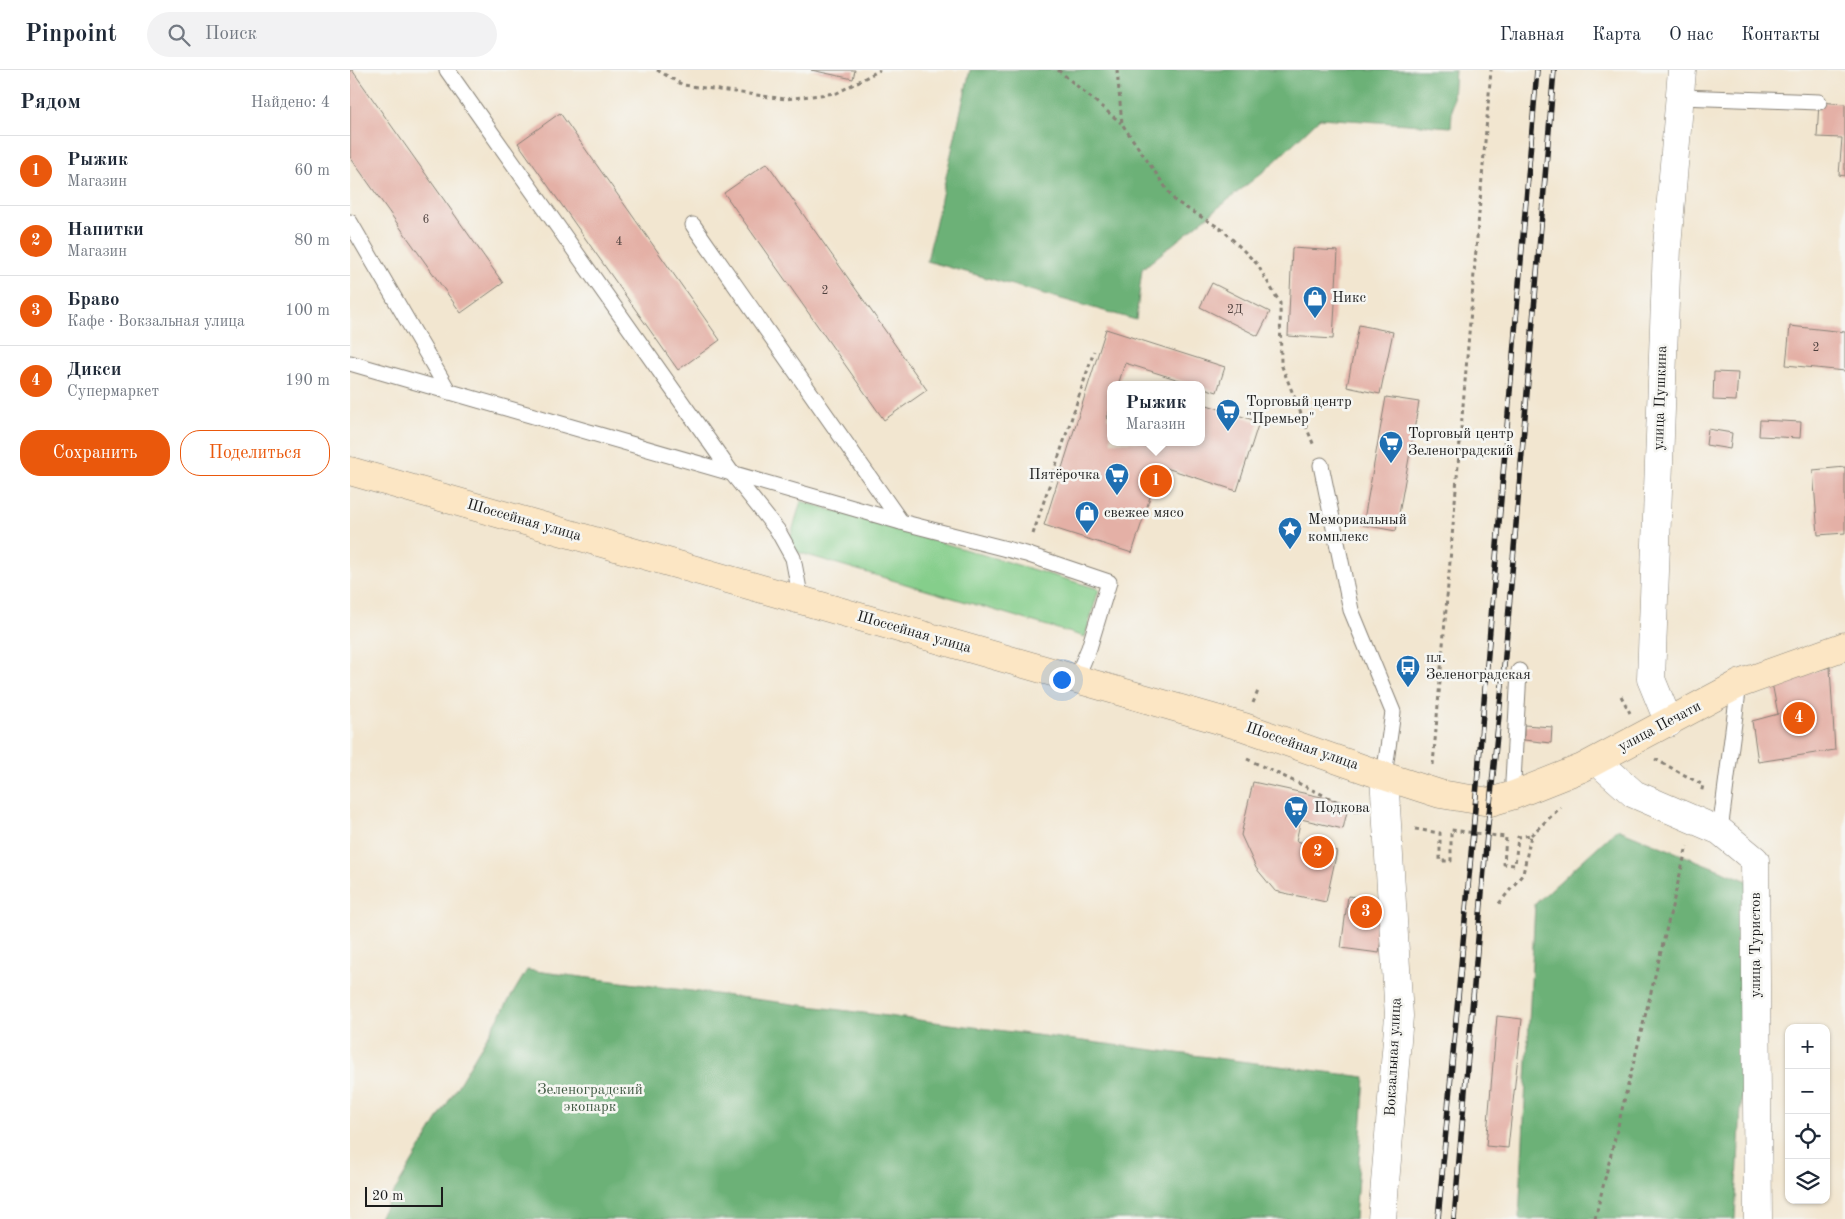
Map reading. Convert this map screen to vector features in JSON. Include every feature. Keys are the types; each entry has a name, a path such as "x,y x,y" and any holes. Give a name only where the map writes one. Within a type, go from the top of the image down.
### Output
{"street":[{"name":"улица Пушкина","path":"1669,723 1651,679 1667,247 1682,70"},
{"name":"Шоссейная улица","path":"350,471 1244,727 1440,794 1475,800"},
{"name":"улица Печати","path":"1475,800 1490,802 1514,795 1597,761 1738,684 1845,646"},
{"name":"улица Туристов","path":"1597,761 1634,794 1720,830 1756,860 1758,1219"},
{"name":"Вокзальная улица","path":"1382,1219 1399,1016 1384,776"}],"lane":[{"path":"447,70 731,472 782,538 792,558 801,600"},
{"path":"1680,97 1819,102"},
{"path":"350,222 449,392"},
{"path":"693,225 901,522"},
{"path":"350,363 901,522 1026,554 1109,582 1089,648 1076,680"},
{"path":"1321,465 1352,610 1393,712 1384,776"},
{"path":"1514,795 1513,781 1519,671"},
{"path":"1720,830 1738,684"}],"path":[{"path":"657,70 684,85 784,99 836,93 880,70"},
{"path":"1058,70 1122,124 1175,201 1223,230 1257,264 1280,303 1281,364 1321,465"},
{"path":"1117,70 1122,124"},
{"path":"1433,768 1490,70"},
{"path":"1026,554 1094,351"},
{"path":"1595,1219 1703,785 1649,756 1649,747 1621,696"},
{"path":"1388,825 1440,833 1440,861 1451,861 1451,830 1506,837 1504,864 1515,865 1518,837 1531,836 1523,874 1497,906"}],"green space":[{"path":"970,70 1455,70 1451,127 1320,118 1269,167 1142,269 1136,320 927,261"},
{"path":"801,501 1099,589 1085,637 787,549"},
{"path":"1617,829 1753,883 1735,1219 1519,1219 1535,904"},
{"name":"Зеленоградский экопарк","path":"527,970 1365,1077 1355,1219 378,1219"}],"building":[{"path":"350,70 352,70 503,283 461,313 350,157"},
{"path":"811,70 855,70 853,79"},
{"path":"1819,102 1845,104 1845,176 1839,175 1842,138 1817,137"},
{"path":"560,113 720,340 678,370 518,143"},
{"path":"767,163 927,390 884,420 724,193"},
{"path":"1292,248 1338,251 1333,339 1288,336"},
{"path":"1212,283 1270,312 1258,336 1200,307"},
{"path":"1359,325 1393,332 1380,394 1347,387"},
{"path":"1790,326 1845,332 1845,371 1786,365"},
{"name":"Торговый центр \"Премьер\"","path":"1106,329 1225,367 1217,392 1205,388 1205,381 1182,381 1125,363 1119,381 1107,381 1107,446 1205,446 1205,404 1259,422 1237,491 1160,466 1132,553 1044,525"},
{"path":"1714,372 1738,373 1736,401 1713,400"},
{"name":"Торговый центр Зеленоградский","path":"1386,397 1419,402 1396,531 1363,525"},
{"path":"1760,420 1801,422 1800,438 1759,436"},
{"path":"1708,429 1732,433 1730,449 1706,445"},
{"path":"1845,467 1845,533 1818,535 1813,470"},
{"path":"1830,667 1835,750 1758,762 1752,721 1778,714 1772,683"},
{"path":"1524,725 1552,727 1551,743 1524,740"},
{"path":"1253,782 1349,803 1343,829 1301,819 1296,841 1337,851 1326,902 1275,891 1256,868 1241,835"},
{"path":"1348,896 1386,900 1379,953 1341,948"},
{"path":"1497,1016 1522,1019 1508,1148 1486,1146"}],"railway":[{"path":"1438,1219 1473,832 1537,70"},
{"path":"1454,1219 1487,834 1505,656 1554,70"}],"place":[{"name":"Никс","path":"1315,319"},
{"name":"Торговый центр \"Премьер\"","path":"1228,432"},
{"name":"Торговый центр Зеленоградский","path":"1391,464"},
{"name":"Рыжик","path":"1156,481"},
{"name":"Пятёрочка","path":"1117,496"},
{"name":"свежее мясо","path":"1087,534"},
{"name":"Мемориальный комплекс","path":"1290,550"},
{"name":"пл. Зеленоградская","path":"1408,688"},
{"name":"Дикси","path":"1799,718"},
{"name":"Подкова","path":"1296,829"},
{"name":"Напитки","path":"1318,852"},
{"name":"Браво","path":"1366,912"}]}
